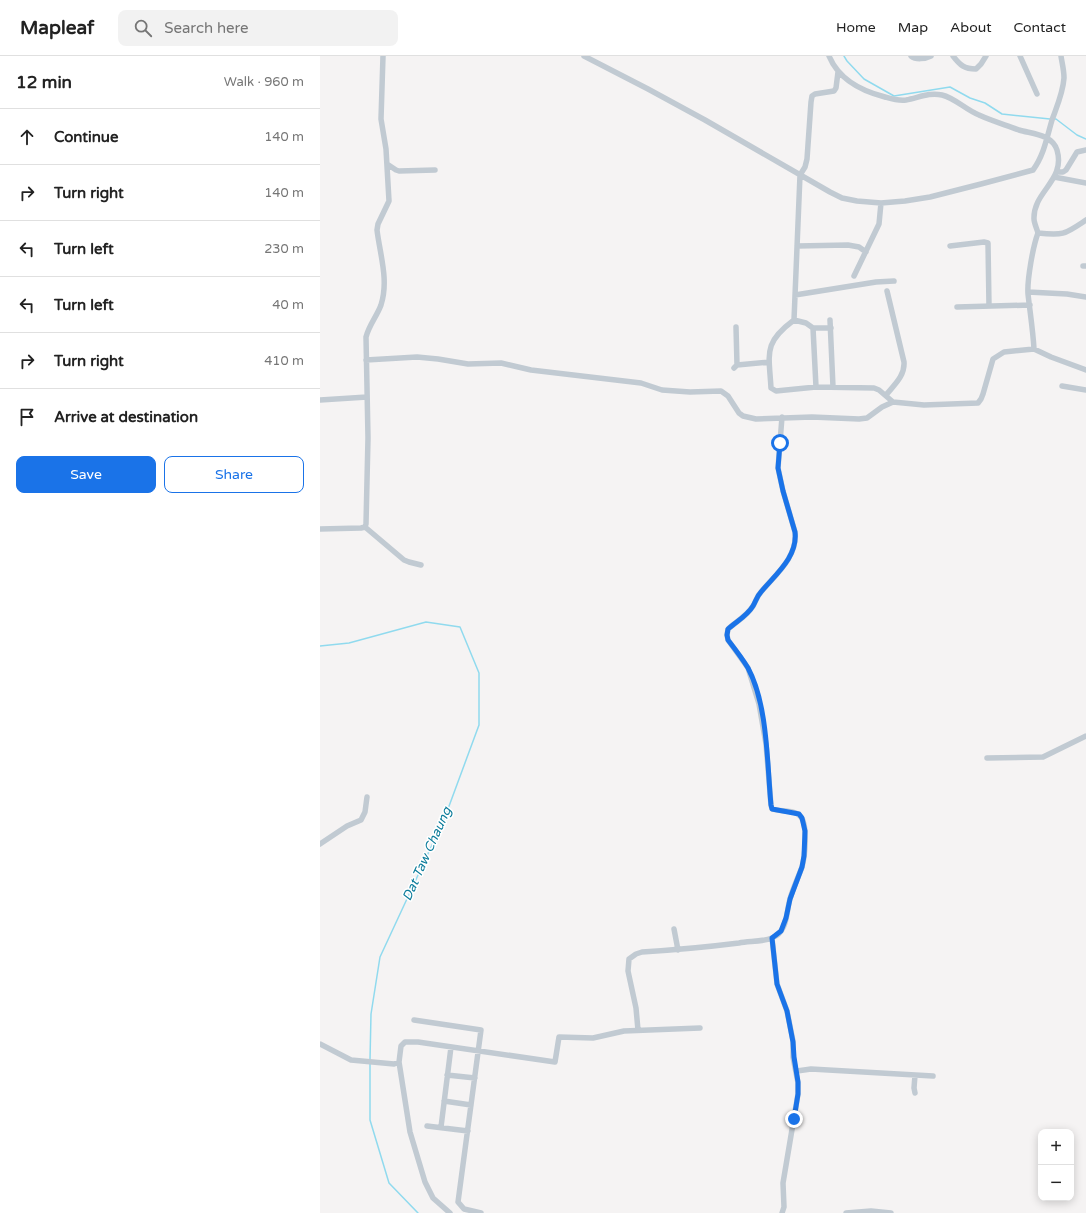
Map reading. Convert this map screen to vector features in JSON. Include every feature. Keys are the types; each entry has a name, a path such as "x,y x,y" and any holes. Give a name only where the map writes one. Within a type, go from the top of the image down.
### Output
{"street":[{"path":"365,527 368,438 366,336 380,307 383,297 385,279 377,230 378,224 389,201 387,164 381,119 383,56"},
{"path":"584,56 667,99 842,198 881,203 930,197 1033,170 1038,163 1048,138 1062,91 1064,77 1061,56"},
{"path":"829,56 832,64 838,72 852,85 861,90 879,96 900,100 928,95 942,95 980,116 1022,131 1048,138 1057,149 1056,175 1040,197 1035,207 1034,220 1038,233 1028,292 1034,349"},
{"path":"910,56 922,59 931,56"},
{"path":"952,56 960,65 968,69 976,69 986,56"},
{"path":"1020,56 1037,94"},
{"path":"794,320 800,175 805,167 807,159 812,96 815,94 834,91 836,88 838,72"},
{"path":"1056,175 1066,170 1077,152 1086,150"},
{"path":"387,164 396,170 435,170"},
{"path":"1056,175 1086,183"},
{"path":"854,276 879,224 881,203"},
{"path":"1038,233 1060,235 1066,233 1086,220"},
{"path":"950,246 988,242 989,306"},
{"path":"797,246 848,245 859,247 866,252"},
{"path":"795,295 876,282 894,281"},
{"path":"886,395 900,378 904,368 904,362 887,290"},
{"path":"1028,292 1067,294 1086,297"},
{"path":"957,307 1030,305"},
{"path":"794,320 806,323 813,328 831,328"},
{"path":"794,320 782,329 773,340 769,349 771,388 773,390 776,391 816,387 874,388 886,395 893,402"},
{"path":"830,320 832,387"},
{"path":"736,327 736,366 769,362"},
{"path":"813,328 816,387"},
{"path":"366,360 418,357 468,364 501,363 531,370 641,383 662,390 690,392 721,391 728,396 735,408 743,416 756,419 812,416 859,419 867,418 882,407 893,402 924,405 978,403 983,394 993,359 1004,352 1034,349 1086,370"},
{"path":"1062,386 1086,390"},
{"path":"320,400 367,397"},
{"path":"638,1030 636,1008 628,971 629,960 636,954 642,952 720,946 772,938 781,931 784,925 790,899 802,867 804,856 804,824 799,814 772,809 766,744 759,704 748,668 728,640 727,635 728,629 743,618 754,605 757,596 774,579 794,549 796,539 795,532 778,468 782,417"},
{"path":"320,529 365,527 404,560 421,565"},
{"path":"987,758 1043,757 1086,736"},
{"path":"320,844 347,826 360,820 365,812 367,797"},
{"path":"674,929 678,950"},
{"path":"772,938 777,984 787,1011 793,1042 798,1094 783,1183 785,1212"},
{"path":"414,1020 481,1030 458,1202 464,1209 481,1213"},
{"path":"450,1213 433,1198 425,1182 410,1132 399,1062 401,1046 405,1042 418,1042 478,1052 555,1062 560,1037 593,1038 613,1033 638,1030 700,1028"},
{"path":"320,1044 351,1060 394,1064 399,1062"},
{"path":"440,1127 451,1047"},
{"path":"796,1071 811,1069 934,1076"},
{"path":"447,1075 475,1078"},
{"path":"915,1075 915,1093"},
{"path":"444,1101 471,1105"},
{"path":"427,1126 468,1130"},
{"path":"846,1213 870,1211 891,1213"}],"waterway":[{"path":"844,56 864,79 894,96 950,87 970,98 985,103 1002,114 1050,119"},
{"path":"1054,119 1077,135 1086,139"},
{"name":"Dat Taw Chaung","path":"320,646 349,643 426,622 460,627 479,673 479,725 445,817 380,957 371,1014 370,1060"},
{"name":"Dat Taw Chaung","path":"370,1063 370,1120 389,1183 418,1213"}],"route":[{"path":"780,443 778,468 795,532 796,539 794,549 774,579 757,596 754,605 739,622 733,624 728,629 727,635 728,640 748,668 756,692 766,744 772,809 799,814 802,818 805,831 802,867 790,899 784,925 781,931 772,938 774,944 777,984 787,1011 798,1082 798,1094 794,1119"}]}
